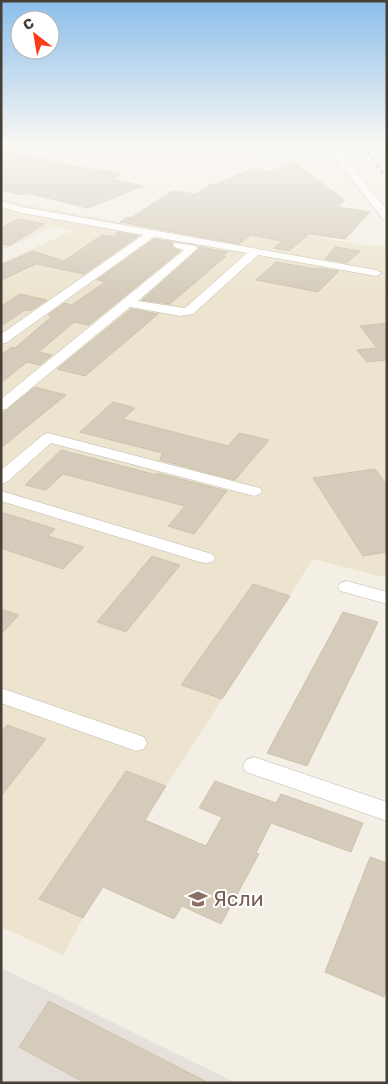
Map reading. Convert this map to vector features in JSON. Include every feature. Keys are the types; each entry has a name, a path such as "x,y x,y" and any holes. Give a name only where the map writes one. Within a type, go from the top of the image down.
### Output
{"street":[{"path":"369,195 387,217"},
{"path":"1,204 194,248 376,273"},
{"path":"1,340 147,237 251,255"},
{"path":"1,406 194,248"},
{"path":"131,300 134,304 180,312 189,311 251,255"},
{"path":"1,479 48,438 254,491"},
{"path":"1,496 206,558"},
{"path":"347,587 387,598"},
{"path":"1,695 136,743"},
{"path":"254,766 387,812"}],"shaded area":[{"path":"1,198 23,204 181,233 214,220 369,246 387,246 387,578 313,559 166,786 83,918 63,955 1,927 1,263 74,230 53,227 1,251"},
{"path":"1,968 53,993 236,1083 1,1083"}],"building":[{"path":"33,195 122,195 88,208"},
{"path":"167,195 338,195 345,200 338,207 370,212 345,239 309,234 289,251 274,248 282,241 251,235 239,244 120,222 128,217 131,218"},
{"path":"17,219 45,224 10,245 1,244 1,228"},
{"path":"117,232 138,236 84,274 36,264 1,280 1,265 33,251 64,261 102,235 115,237"},
{"path":"154,239 172,242 172,248 180,251 89,325 74,322 39,352 52,355 40,365 27,362 1,383 1,355 12,347 15,348 52,316 48,315 65,303 72,305 105,282 97,280"},
{"path":"199,247 228,252 222,256 226,256 170,304 142,300 199,249"},
{"path":"335,247 360,251 347,263 325,259"},
{"path":"276,262 339,271 318,292 256,280"},
{"path":"20,294 47,300 30,311 25,310 1,326 1,306"},
{"path":"131,309 158,314 85,376 57,369"},
{"path":"387,323 387,360 367,362 357,350 377,348 360,326"},
{"path":"35,387 66,395 1,448 1,413"},
{"path":"113,402 135,408 123,419 228,446 239,433 269,440 235,480 160,460 162,453 80,432"},
{"path":"61,450 227,491 194,534 168,526 185,506 63,474 46,490 25,485"},
{"path":"375,469 387,485 387,552 363,556 313,478"},
{"path":"1,512 55,529 48,536 84,547 63,569 1,548"},
{"path":"152,556 180,565 126,632 97,622"},
{"path":"253,584 290,596 222,699 181,685"},
{"path":"1,609 19,615 1,634"},
{"path":"343,612 378,622 307,766 267,753"},
{"path":"7,725 46,739 1,796 1,732"},
{"path":"126,771 166,786 145,820 206,846 222,817 199,808 215,781 276,803 281,794 363,823 351,852 271,823 256,853 259,854 221,924 182,906 174,919 103,887 83,918 39,899"},
{"path":"370,857 387,863 387,989 384,997 325,972"},
{"path":"49,1001 209,1083 85,1083 19,1047"}],"place":[{"name":"Ясли","path":"198,899"}]}
